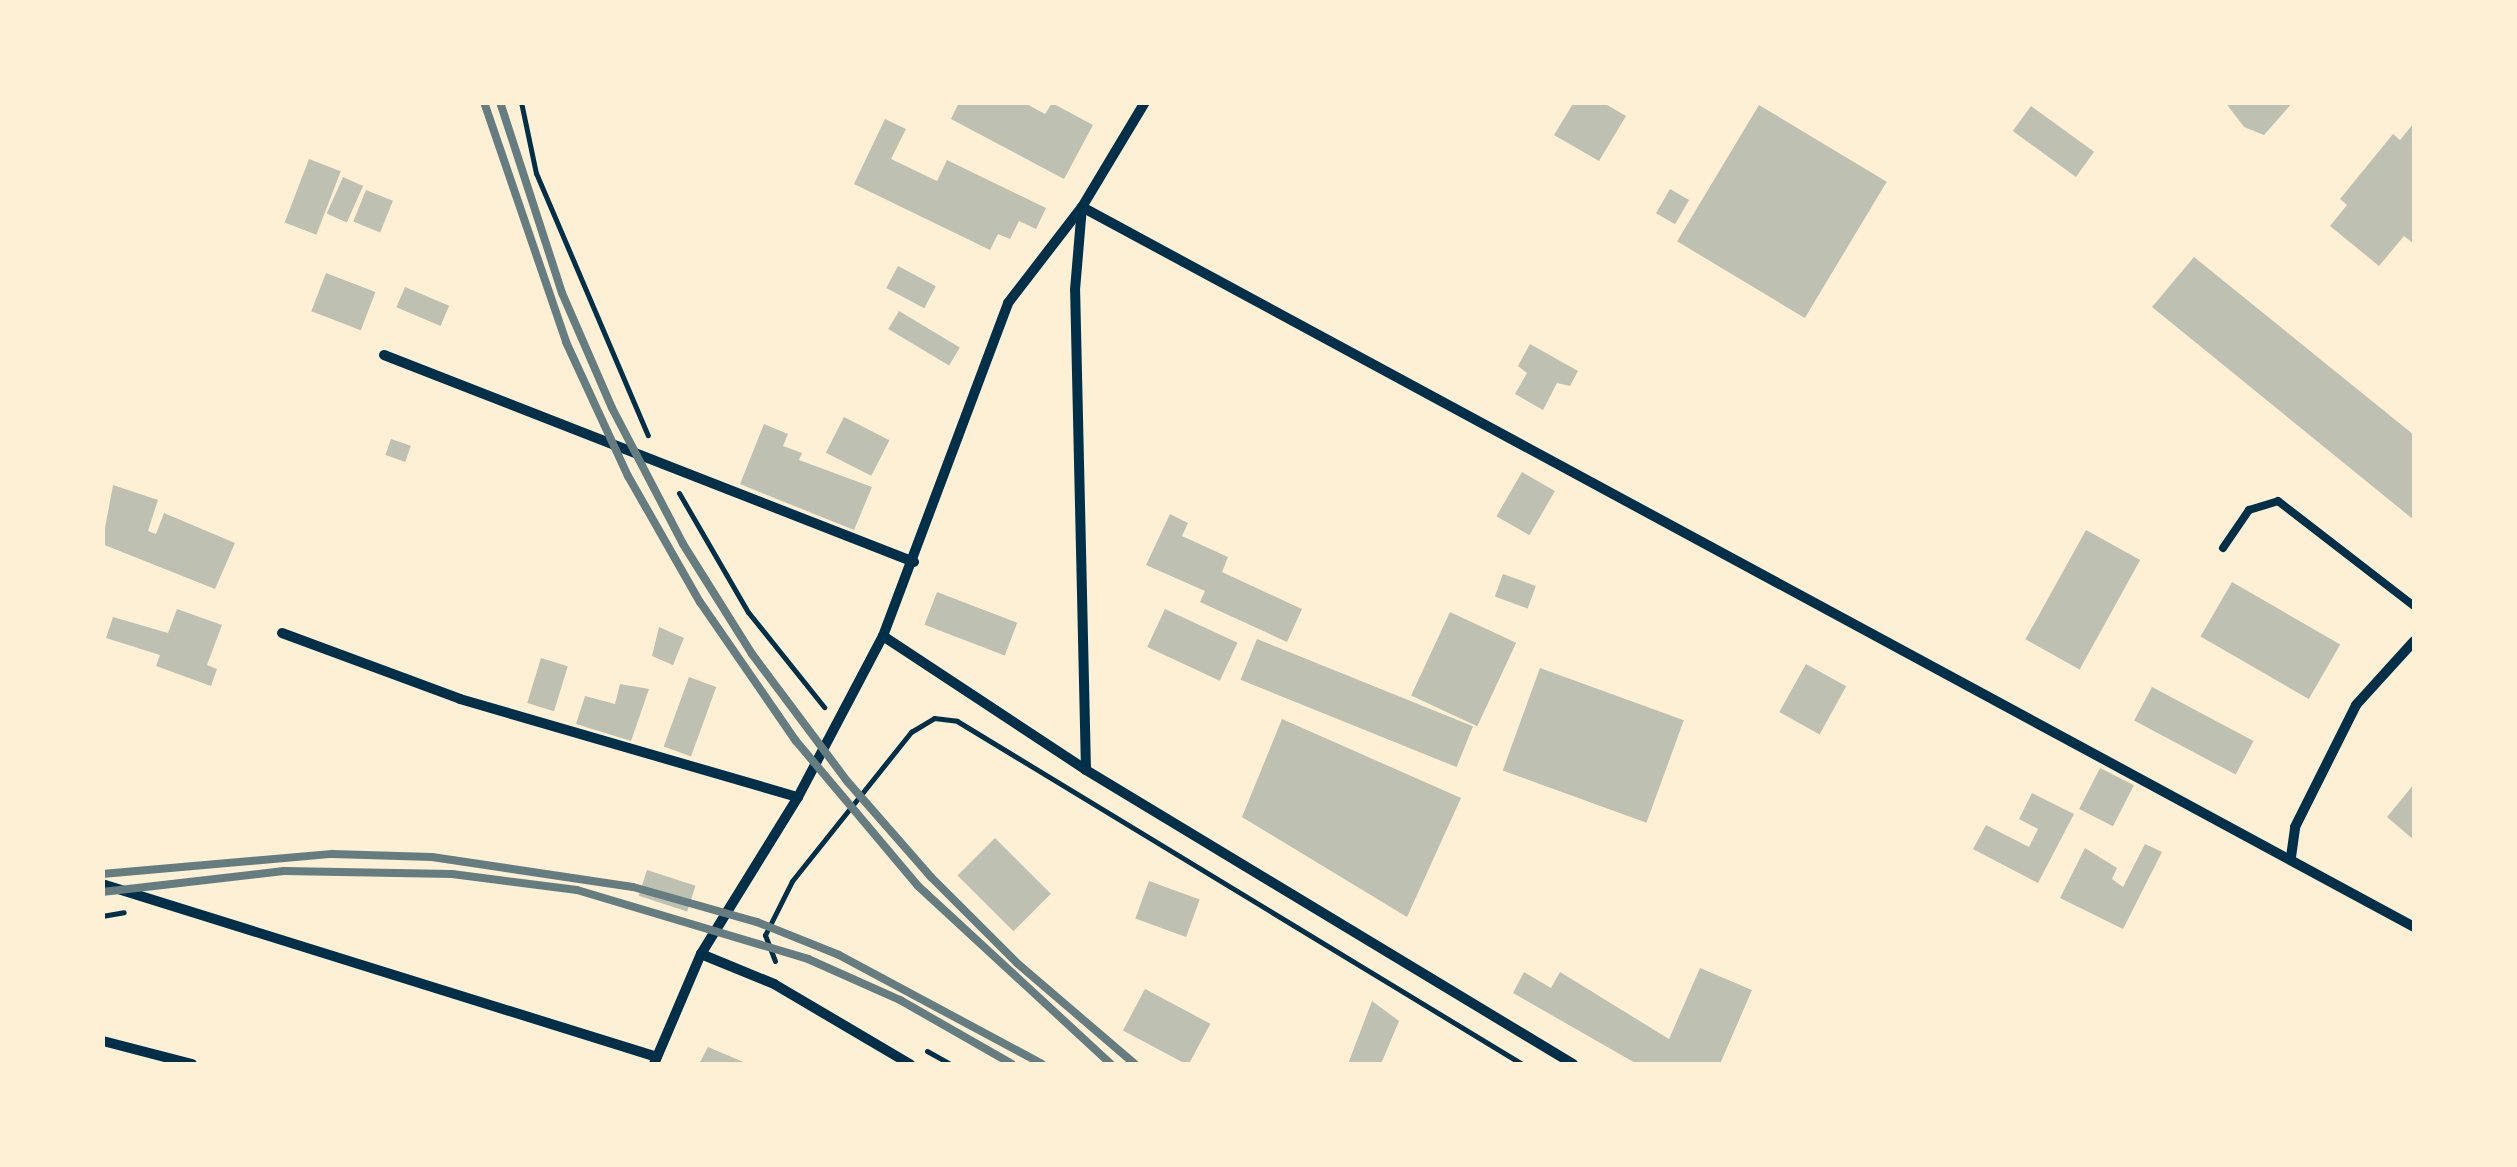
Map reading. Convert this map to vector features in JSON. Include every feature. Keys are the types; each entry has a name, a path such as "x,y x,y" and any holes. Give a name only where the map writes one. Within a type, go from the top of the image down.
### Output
{"street":[{"path":"102,884 656,1061 702,954 839,725 883,636 914,562 990,338 1008,303 1082,207 1145,102"},
{"path":"1082,207 1075,290 1086,770"},
{"path":"1082,207 2414,927"},
{"path":"384,356 914,562"},
{"path":"282,634 460,699 798,797"},
{"path":"883,636 1086,770 1573,1064"},
{"path":"2291,858 2294,828 2356,705 2414,641"},
{"path":"702,954 774,984 910,1064"},
{"path":"103,1041 192,1064"}],"lane":[{"path":"2224,548 2249,510 2278,502 2414,606"}],"path":[{"path":"521,102 536,172 660,462 748,612 839,725"},
{"path":"782,966 772,959 764,935 792,881 911,732 934,718 957,721 1522,1064"},
{"path":"910,1041 950,1064"}],"building":[{"path":"959,102 1023,102 1045,114 1052,103 1093,125 1064,179 951,119"},
{"path":"1574,102 1602,102 1626,116 1599,161 1554,135"},
{"path":"2225,102 2293,102 2264,135 2244,127"},
{"path":"1759,105 1887,182 1805,318 1677,241"},
{"path":"2031,106 2094,152 2076,177 2013,131"},
{"path":"885,119 906,129 891,159 937,181 947,160 1046,208 1036,229 1019,221 1010,239 998,234 990,250 854,184"},
{"path":"2414,123 2414,244 2404,236 2379,266 2330,226 2347,205 2340,199 2393,134 2400,140"},
{"path":"309,159 341,171 316,235 285,222"},
{"path":"343,177 363,186 347,222 327,214"},
{"path":"1670,189 1689,200 1675,224 1656,213"},
{"path":"366,190 393,201 380,232 353,222"},
{"path":"2194,257 2414,435 2414,520 2152,307"},
{"path":"898,266 936,286 924,308 886,288"},
{"path":"326,273 375,292 361,330 311,311"},
{"path":"405,287 449,306 441,326 396,307"},
{"path":"899,311 960,348 949,366 888,329"},
{"path":"1530,344 1578,371 1570,386 1557,383 1543,410 1515,394 1527,373 1518,366"},
{"path":"844,417 889,440 871,476 826,453"},
{"path":"764,424 788,434 783,446 802,453 799,460 872,487 854,530 740,484"},
{"path":"391,439 411,446 405,462 385,455"},
{"path":"1522,472 1555,491 1529,535 1496,516"},
{"path":"113,485 158,500 148,531 156,534 164,513 235,543 215,589 102,544"},
{"path":"1170,514 1188,523 1182,536 1228,557 1222,572 1302,609 1287,642 1200,602 1205,591 1146,565"},
{"path":"2086,530 2140,560 2080,669 2025,639"},
{"path":"1503,574 1536,586 1528,609 1495,597"},
{"path":"2232,582 2340,644 2309,699 2200,637"},
{"path":"937,592 1017,623 1005,655 924,625"},
{"path":"177,609 222,625 207,665 217,669 211,686 156,666 160,655 106,638 113,617 168,633"},
{"path":"1165,609 1238,643 1220,681 1147,647"},
{"path":"1450,612 1516,643 1477,726 1411,695"},
{"path":"659,627 684,638 673,665 652,656"},
{"path":"1257,639 1473,726 1457,767 1241,680"},
{"path":"541,658 568,666 554,711 527,703"},
{"path":"1806,664 1846,686 1820,734 1779,712"},
{"path":"1540,668 1684,720 1646,823 1503,770"},
{"path":"689,677 716,687 691,756 664,747"},
{"path":"620,684 649,689 631,741 576,724 585,696 615,704"},
{"path":"2152,687 2254,741 2236,775 2134,721"},
{"path":"1282,719 1461,798 1407,917 1242,817"},
{"path":"2100,768 2134,785 2113,826 2079,809"},
{"path":"2414,784 2414,840 2387,817"},
{"path":"2032,793 2074,814 2038,883 1973,849 1986,825 2029,847 2038,829 2019,819"},
{"path":"995,838 1051,894 1013,931 958,875"},
{"path":"2145,844 2162,852 2123,929 2060,898 2085,848 2117,868 2112,879 2123,887"},
{"path":"647,870 696,886 687,911 639,896"},
{"path":"1149,881 1200,899 1186,937 1135,919"},
{"path":"1700,968 1752,990 1720,1064 1637,1064 1513,993 1524,972 1551,988 1560,972 1669,1039"},
{"path":"1145,989 1210,1024 1189,1064 1123,1030"},
{"path":"1372,1001 1399,1021 1381,1064 1348,1064"},
{"path":"708,1047 748,1064 699,1064"}],"railway":[{"path":"484,102 566,342 628,476 700,602 796,741 918,886 1111,1064"},
{"path":"500,102 562,293 612,408 683,544 752,654 847,781 931,877 1017,963 1135,1064"},
{"path":"102,874 332,854 432,857 633,887 757,922 839,955 1042,1064"},
{"path":"102,892 284,871 452,874 577,890 808,959 900,1000 1012,1064"}]}
